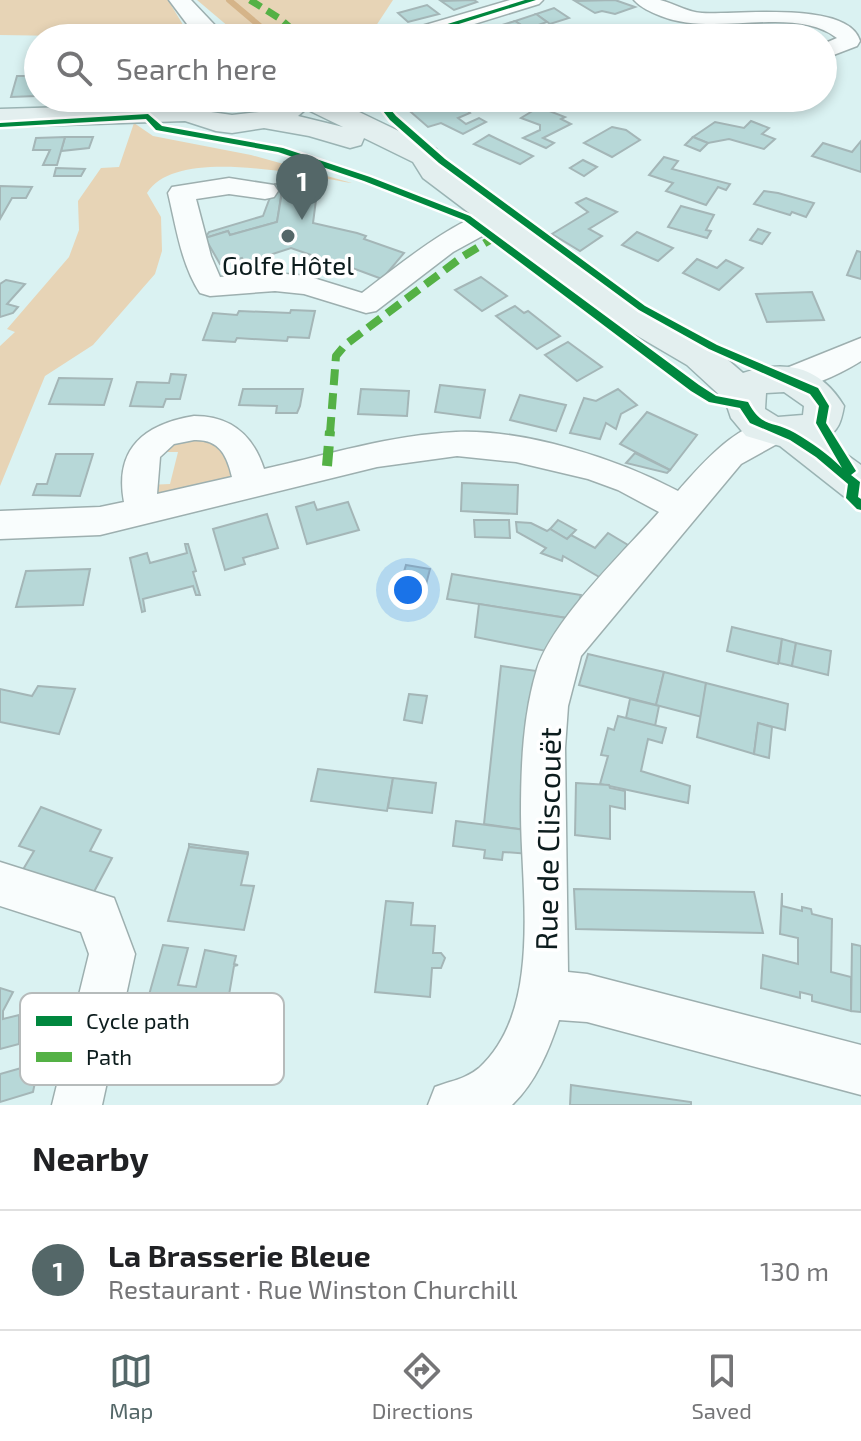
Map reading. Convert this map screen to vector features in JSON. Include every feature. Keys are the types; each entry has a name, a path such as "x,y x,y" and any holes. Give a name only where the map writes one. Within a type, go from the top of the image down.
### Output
{"main road":[{"path":"69,115 83,112"},
{"path":"0,118 104,112"},
{"path":"201,112 224,123 267,120 336,134 414,168 434,171"},
{"path":"267,120 285,112"},
{"path":"335,112 425,156 434,171 625,313 700,356 777,412 858,484"}],"street":[{"path":"180,0 195,24"},
{"path":"452,24 532,0"},
{"path":"645,0 681,16 715,20 813,16 829,24"},
{"path":"679,24 681,16"},
{"path":"837,28 848,34 849,41 837,46"},
{"path":"265,191 229,186 181,193 197,256 210,287 275,282 307,285 366,304 443,246 496,217"},
{"name":"Rue de Cliscouët","path":"453,1105 473,1102 503,1080 532,1028 547,939 542,835 544,749 559,662 578,630 683,509 777,412 850,354"},
{"path":"143,512 139,499 140,471 148,446 159,436 179,429 200,428 226,435 244,458 251,483"},
{"path":"0,525 63,525 100,521 251,483 427,446 486,445 594,468 630,481 683,509"},
{"path":"0,884 98,914 112,954 103,993"},
{"path":"540,994 587,998 861,1070"},
{"path":"77,1105 82,1085"}],"shaded area":[{"path":"0,0 168,0 183,24 24,24 24,35 0,35"},
{"path":"197,0 393,0 377,24 225,24"},
{"path":"134,123 153,136 251,155 352,183 243,167 185,170 162,179 147,193 161,217 162,251 155,274 93,345 45,376 0,486 0,346 15,332 7,329 69,257 79,230 78,201 101,168 119,167"},
{"path":"212,438 236,468 231,482 160,499 147,485 170,484 178,452 157,452 171,442"}],"building":[{"path":"615,0 635,7 615,14 595,13 575,1"},
{"path":"441,1 477,2 454,10"},
{"path":"427,5 439,14 408,22 398,13"},
{"path":"554,8 569,18 550,24 536,14"},
{"path":"536,14 547,22 520,24 515,21"},
{"path":"17,76 24,76 24,96 11,97"},
{"path":"411,112 469,112 458,118 466,124 479,118 486,122 463,134 441,123 428,127"},
{"path":"531,112 552,112 565,117 561,119 571,124 543,138 554,143 546,148 523,138 540,130 540,125 521,118"},
{"path":"751,121 769,128 762,134 775,139 764,149 729,139 708,143 693,137 715,122 744,128"},
{"path":"612,127 626,130 640,140 612,157 584,143"},
{"path":"489,135 533,156 520,164 474,144"},
{"path":"65,137 93,137 89,148 61,151"},
{"path":"65,137 57,165 43,165 50,150 33,150 36,138"},
{"path":"693,137 708,143 700,151 685,145"},
{"path":"861,141 861,172 812,156 823,143 852,152"},
{"path":"664,157 678,161 672,169 730,184 726,190 718,187 706,205 666,191 673,183 649,175"},
{"path":"583,160 597,167 584,176 570,168"},
{"path":"56,168 85,169 81,176 54,176"},
{"path":"275,184 283,184 277,222 230,235 228,231 205,238 209,232 263,216"},
{"path":"0,186 32,187 26,198 12,198 0,219"},
{"path":"764,191 814,203 806,217 792,212 790,215 754,204"},
{"name":"Golfe Hôtel","path":"282,192 317,192 313,223 357,233 366,236 364,239 404,253 382,279 347,266 338,267 308,258 311,255 291,248 245,263 242,258 220,264 205,238 228,231 230,235 277,222"},
{"path":"586,198 617,212 589,229 602,236 580,251 552,234 588,212 576,203"},
{"path":"681,206 714,215 706,230 711,231 707,238 668,227"},
{"path":"758,229 770,233 762,244 750,240"},
{"path":"637,232 673,248 658,261 622,245"},
{"path":"857,251 861,252 861,279 847,275"},
{"path":"697,259 717,268 726,260 743,268 719,290 683,273"},
{"path":"481,277 507,296 482,311 455,290"},
{"path":"6,280 25,284 7,304 18,307 13,313 0,317 0,284"},
{"path":"812,292 824,320 767,322 756,294"},
{"path":"515,306 524,313 528,311 560,336 537,349 496,316"},
{"path":"291,310 315,311 309,338 288,337 287,341 237,338 235,342 203,340 213,313 290,313"},
{"path":"568,342 602,367 577,381 545,355"},
{"path":"171,374 186,375 180,399 166,399 163,407 130,406 137,382 169,383"},
{"path":"59,378 112,379 104,405 49,404"},
{"path":"440,385 485,390 480,418 435,412"},
{"path":"243,389 303,389 297,413 276,413 277,406 239,405"},
{"path":"361,389 409,391 407,416 358,414"},
{"path":"618,389 637,405 621,414 616,429 606,423 600,439 570,433 584,398 596,401"},
{"path":"520,395 566,405 556,431 510,420"},
{"path":"647,412 697,435 670,470 620,444"},
{"path":"635,453 670,470 667,473 626,463"},
{"path":"56,454 93,454 80,496 33,495 37,484 47,484"},
{"path":"462,483 518,485 517,514 461,511"},
{"path":"314,502 317,510 348,502 359,530 307,544 296,507"},
{"path":"267,514 278,548 243,558 245,564 225,570 213,529"},
{"path":"474,520 509,520 510,538 475,537"},
{"path":"558,520 576,530 567,539 550,529"},
{"path":"516,522 531,523 547,531 550,529 567,539 571,535 595,548 608,533 628,545 601,578 563,556 562,561 541,553 546,548 517,532"},
{"path":"185,544 188,544 196,571 193,572 200,595 196,595 193,586 143,599 145,611 142,612 130,558 147,553 150,563 187,553"},
{"path":"406,565 430,569 423,596 398,592"},
{"path":"90,569 83,605 16,607 26,571"},
{"path":"452,574 581,595 573,619 447,599"},
{"path":"479,604 573,619 551,652 475,637"},
{"path":"732,627 782,639 778,664 727,651"},
{"path":"782,639 796,643 792,666 779,663"},
{"path":"796,643 831,651 828,675 792,666"},
{"path":"588,654 664,672 656,705 579,685"},
{"path":"501,666 537,671 526,830 484,824"},
{"path":"664,672 706,683 702,717 656,705"},
{"path":"706,683 788,704 785,730 758,723 754,754 697,737"},
{"path":"38,686 75,689 59,734 0,722 0,689 32,696"},
{"path":"409,694 427,696 422,723 404,720"},
{"path":"630,699 659,706 655,726 626,718"},
{"path":"618,716 666,728 662,743 648,739 641,771 690,786 688,803 600,784 608,756 601,755 608,728 614,730"},
{"path":"758,723 772,727 769,758 754,754"},
{"path":"318,769 393,778 387,811 311,801"},
{"path":"393,778 436,783 432,813 388,808"},
{"path":"576,783 609,785 610,788 625,791 625,809 610,806 610,839 575,835"},
{"path":"41,807 101,830 90,851 112,858 88,903 18,878 34,851 19,846"},
{"path":"456,821 526,830 530,854 503,852 502,860 484,858 485,850 453,846"},
{"path":"189,844 248,852 248,854 189,847"},
{"path":"189,847 248,854 241,885 254,886 244,930 168,921"},
{"path":"574,889 754,892 763,933 576,929"},
{"path":"782,893 782,906 802,911 802,907 811,909 812,914 832,919 831,972 851,977 851,1011 812,1001 812,995 800,992 800,998 761,988 763,955 798,964 798,938 780,934"},
{"path":"386,901 413,903 411,925 435,926 433,953 441,953 445,958 441,968 432,968 430,997 375,992"},
{"path":"852,944 861,946 861,1012 851,1011"},
{"path":"163,945 188,948 178,985 196,987 205,950 236,956 234,964 238,965 234,966 229,993 150,993"},
{"path":"0,988 13,992 3,1011 3,1019 19,1015 19,1044 0,1049"},
{"path":"20,1068 20,1085 34,1085 33,1092 0,1102 0,1074"},
{"path":"571,1085 691,1102 691,1105 570,1105"}],"waterway":[{"path":"229,0 257,24"}],"marked path":[{"path":"250,0 286,24"},
{"path":"327,466 336,356 345,345 462,257 490,240"}],"cycle path":[{"path":"452,24 532,0"},
{"path":"388,112 442,161 642,308 713,347 814,391 824,406 821,423 850,471"},
{"path":"0,125 148,116 159,128 280,150 367,179 467,218 695,388 713,399 744,405 760,424 787,433 820,454 854,482 852,498 861,506"}],"place":[{"name":"La Brasserie Bleue","path":"302,220"},
{"name":"Golfe Hôtel","path":"288,236"}]}
